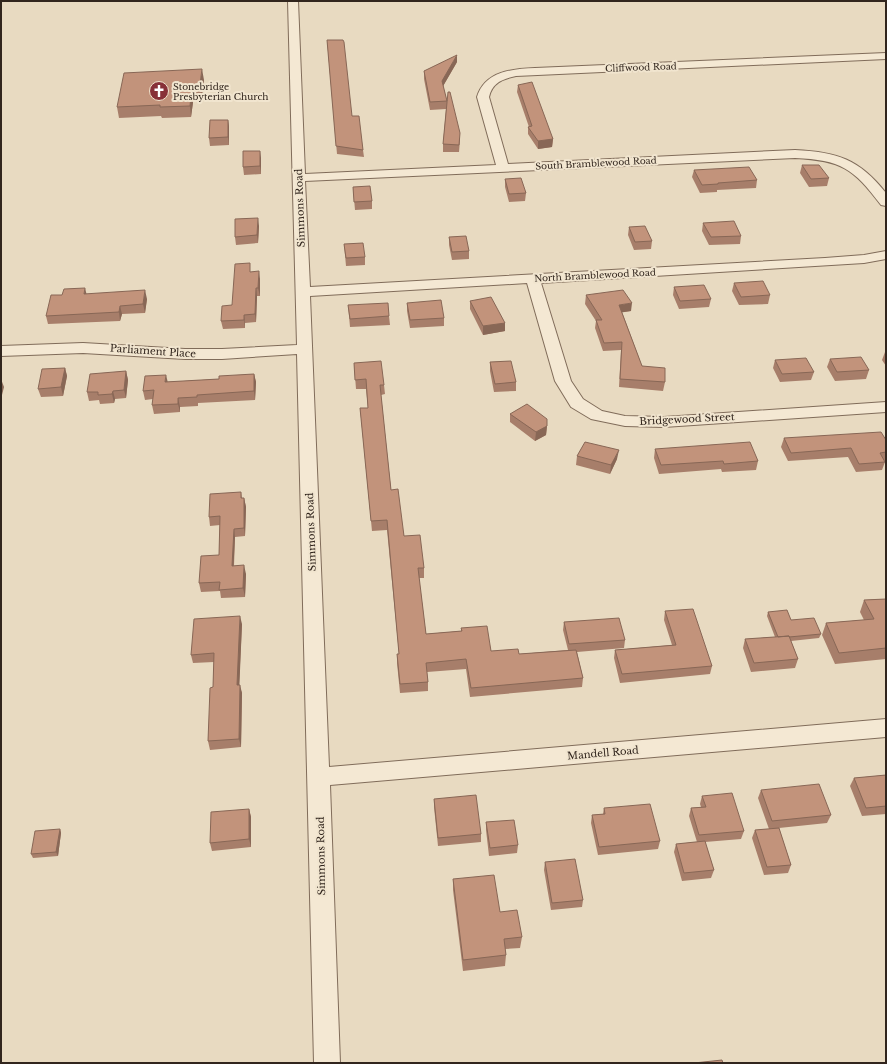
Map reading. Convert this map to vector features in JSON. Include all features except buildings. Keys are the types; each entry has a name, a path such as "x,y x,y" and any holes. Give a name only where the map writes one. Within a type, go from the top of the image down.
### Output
{"street":[{"name":"Simmons Road","path":"293,1 327,1063"},
{"name":"Cliffwood Road","path":"503,168 483,97 483,90 488,82 504,76 544,71 886,56"},
{"name":"South Bramblewood Road","path":"299,178 820,154 852,165 863,173 883,197"},
{"name":"North Bramblewood Road","path":"303,292 825,262 864,259 886,255"},
{"name":"Bridgewood Street","path":"533,278 563,381 577,403 597,415 626,421 664,422 886,407"},
{"name":"Parliament Place","path":"1,351 83,348 185,354 222,354 305,349"},
{"name":"Mandell Road","path":"319,777 886,728"}],"place":[{"name":"Stonebridge Presbyterian Church","path":"159,91"}]}
